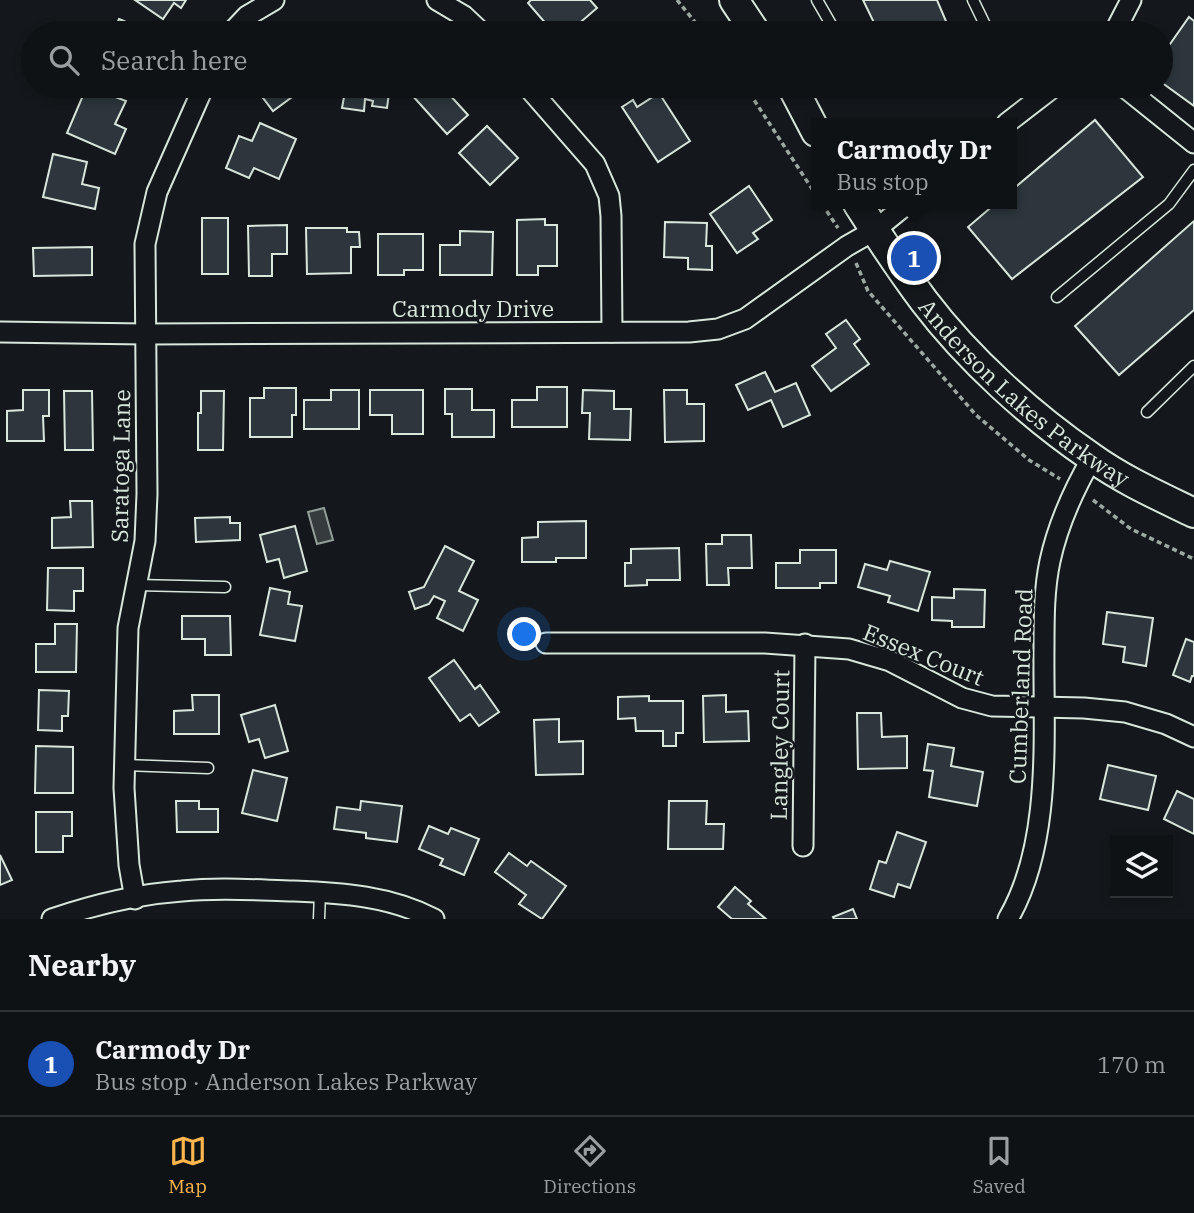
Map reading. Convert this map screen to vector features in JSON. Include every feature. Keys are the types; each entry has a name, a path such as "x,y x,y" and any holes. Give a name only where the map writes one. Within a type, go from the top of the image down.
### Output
{"street":[{"path":"242,21 274,0"},
{"path":"437,0 469,21"},
{"path":"734,0 748,21"},
{"path":"1120,21 1131,0"},
{"name":"Saratoga Lane","path":"135,898 126,826 124,765 128,628 145,541 147,495 145,244 157,192 199,98"},
{"path":"537,98 595,164 609,196 612,332"},
{"path":"798,98 811,122"},
{"path":"1013,118 1038,98"},
{"path":"1138,98 1194,143"},
{"name":"Anderson Lakes Parkway","path":"861,209 925,303 972,356 1027,407 1092,458 1194,513"},
{"name":"Carmody Drive","path":"0,332 145,334 718,329 745,319 847,246 875,230 901,209"},
{"name":"Cumberland Road","path":"1008,919 1017,904 1032,861 1041,813 1044,604 1049,563 1064,514 1092,458"},
{"name":"Essex Court","path":"546,642 805,644 849,649 890,661 962,698 992,706 1084,708 1125,712 1166,724 1194,737"},
{"name":"Langley Court","path":"803,846 805,644"},
{"path":"52,919 74,916 135,898 194,890 234,889 344,893 387,900 434,919"}],"lane":[{"path":"817,0 829,21"},
{"path":"973,0 983,21"},
{"path":"1057,297 1170,204 1194,170"},
{"path":"1147,412 1194,366"},
{"path":"135,585 225,587"},
{"path":"124,765 208,768"},
{"path":"319,919 320,892"}],"path":[{"path":"677,0 694,21"},
{"path":"753,98 811,187"}],"shaded area":[{"path":"324,508 333,540 317,544 308,512"}],"building":[{"path":"135,0 186,0 181,8 174,3 163,19"},
{"path":"531,0 590,0 597,8 582,21 544,21 528,3"},
{"path":"863,0 937,0 946,21 873,21"},
{"path":"1189,17 1194,21 1194,106 1173,91 1173,40"},
{"path":"82,98 118,98 126,101 115,124 126,129 115,154 67,133"},
{"path":"263,98 291,98 273,111"},
{"path":"344,98 388,98 387,108 372,106 373,101 365,99 364,111 342,108"},
{"path":"415,98 452,98 468,115 447,134"},
{"path":"651,98 662,98 690,141 658,162 622,107 633,100 637,107"},
{"path":"1095,120 1143,177 1012,279 968,227 989,209 1017,209 1017,186"},
{"path":"260,123 296,139 279,179 254,168 249,178 226,168 239,136 252,141"},
{"path":"487,126 518,158 490,185 459,153"},
{"path":"53,154 87,162 82,184 99,188 95,209 43,197"},
{"path":"749,186 772,220 753,233 758,239 737,253 710,214"},
{"path":"202,218 228,218 228,274 202,274"},
{"path":"545,219 545,225 557,225 557,266 538,266 538,275 517,275 517,220"},
{"path":"1194,221 1194,310 1119,375 1075,326"},
{"path":"665,222 707,223 706,246 712,246 712,270 688,269 688,258 664,257"},
{"path":"287,225 287,254 272,254 272,276 249,276 248,226"},
{"path":"306,228 347,228 347,232 359,232 360,247 351,247 351,273 307,274"},
{"path":"460,231 493,232 492,275 440,275 440,245 460,245"},
{"path":"378,234 423,234 423,270 404,270 404,275 378,275"},
{"path":"92,247 92,275 34,276 33,248"},
{"path":"846,320 860,339 854,344 869,364 831,391 812,366 836,348 826,334"},
{"path":"765,372 775,392 796,383 810,415 783,427 771,400 748,410 736,385"},
{"path":"537,387 567,387 567,427 512,427 512,400 537,400"},
{"path":"264,388 296,388 296,415 292,415 292,437 250,437 250,398 264,398"},
{"path":"445,389 472,389 472,410 494,410 494,437 452,437 452,414 445,414"},
{"path":"23,390 49,390 49,416 43,416 44,441 7,441 7,411 23,410"},
{"path":"331,390 359,390 359,429 304,429 304,400 331,400"},
{"path":"370,390 423,390 423,434 392,434 392,415 370,415"},
{"path":"583,390 614,391 614,409 631,409 630,440 589,439 590,413 582,413"},
{"path":"664,390 687,390 687,404 704,404 704,441 665,442"},
{"path":"64,391 92,391 93,450 65,450"},
{"path":"201,391 224,391 223,450 198,450"},
{"path":"70,501 92,501 93,547 52,548 52,518 71,517"},
{"path":"230,517 230,523 240,523 240,540 196,542 195,518"},
{"path":"586,521 586,558 556,558 556,562 522,562 522,538 538,537 538,522"},
{"path":"295,526 307,571 284,578 279,559 267,562 260,535"},
{"path":"722,535 751,535 752,568 728,568 729,585 707,585 706,544 722,544"},
{"path":"445,546 474,561 459,591 478,600 463,631 437,618 445,601 434,596 429,604 415,609 409,592 424,587"},
{"path":"679,548 680,580 647,580 647,585 625,586 625,563 631,563 631,549"},
{"path":"800,550 836,550 836,583 820,583 820,588 776,588 776,563 800,563"},
{"path":"890,561 930,572 918,611 888,602 890,596 858,587 865,564 887,570"},
{"path":"48,568 83,568 83,591 74,591 74,611 47,610"},
{"path":"270,588 290,592 288,604 302,606 295,641 260,635"},
{"path":"954,589 985,590 984,627 952,627 952,621 932,620 932,597 954,598"},
{"path":"1107,612 1153,618 1146,666 1123,662 1125,647 1103,644"},
{"path":"182,616 230,616 231,655 205,655 205,639 182,639"},
{"path":"55,624 77,624 76,672 36,672 36,644 55,644"},
{"path":"1186,639 1194,642 1194,676 1190,682 1173,675"},
{"path":"454,660 475,689 480,685 499,712 479,726 470,714 460,721 429,678"},
{"path":"39,690 69,691 68,716 62,716 62,731 38,730"},
{"path":"192,695 219,695 219,734 174,734 174,711 193,710"},
{"path":"726,695 726,712 748,711 749,741 704,742 703,696"},
{"path":"649,696 649,701 683,701 683,733 676,733 676,746 663,746 663,731 636,731 635,718 618,719 618,697"},
{"path":"275,705 288,751 265,758 259,739 249,742 241,715"},
{"path":"857,713 881,713 882,737 907,736 907,768 858,769"},
{"path":"559,719 559,742 583,741 583,774 536,775 534,720"},
{"path":"928,744 954,748 951,766 983,772 977,806 929,797 933,771 924,770"},
{"path":"36,746 73,747 73,793 35,793"},
{"path":"1108,765 1156,776 1148,810 1100,799"},
{"path":"253,770 287,778 277,821 242,813"},
{"path":"1177,791 1194,799 1194,834 1164,819"},
{"path":"176,801 199,801 199,809 218,809 218,832 177,832"},
{"path":"361,801 402,806 397,842 366,838 366,833 334,829 337,807 360,810"},
{"path":"669,801 707,801 706,824 724,824 723,849 668,849"},
{"path":"36,812 72,812 72,836 63,836 63,852 36,852"},
{"path":"429,826 448,834 451,828 479,839 464,875 440,865 443,859 419,849"},
{"path":"897,832 926,842 910,888 898,884 894,897 870,889 879,861 886,863"},
{"path":"509,853 527,866 531,861 566,886 542,919 519,904 526,895 495,872"},
{"path":"0,855 12,880 0,885"},
{"path":"735,887 751,901 748,904 766,919 732,919 718,907"},
{"path":"853,909 857,919 833,917"}],"place":[{"name":"Carmody Dr","path":"914,258"}]}
